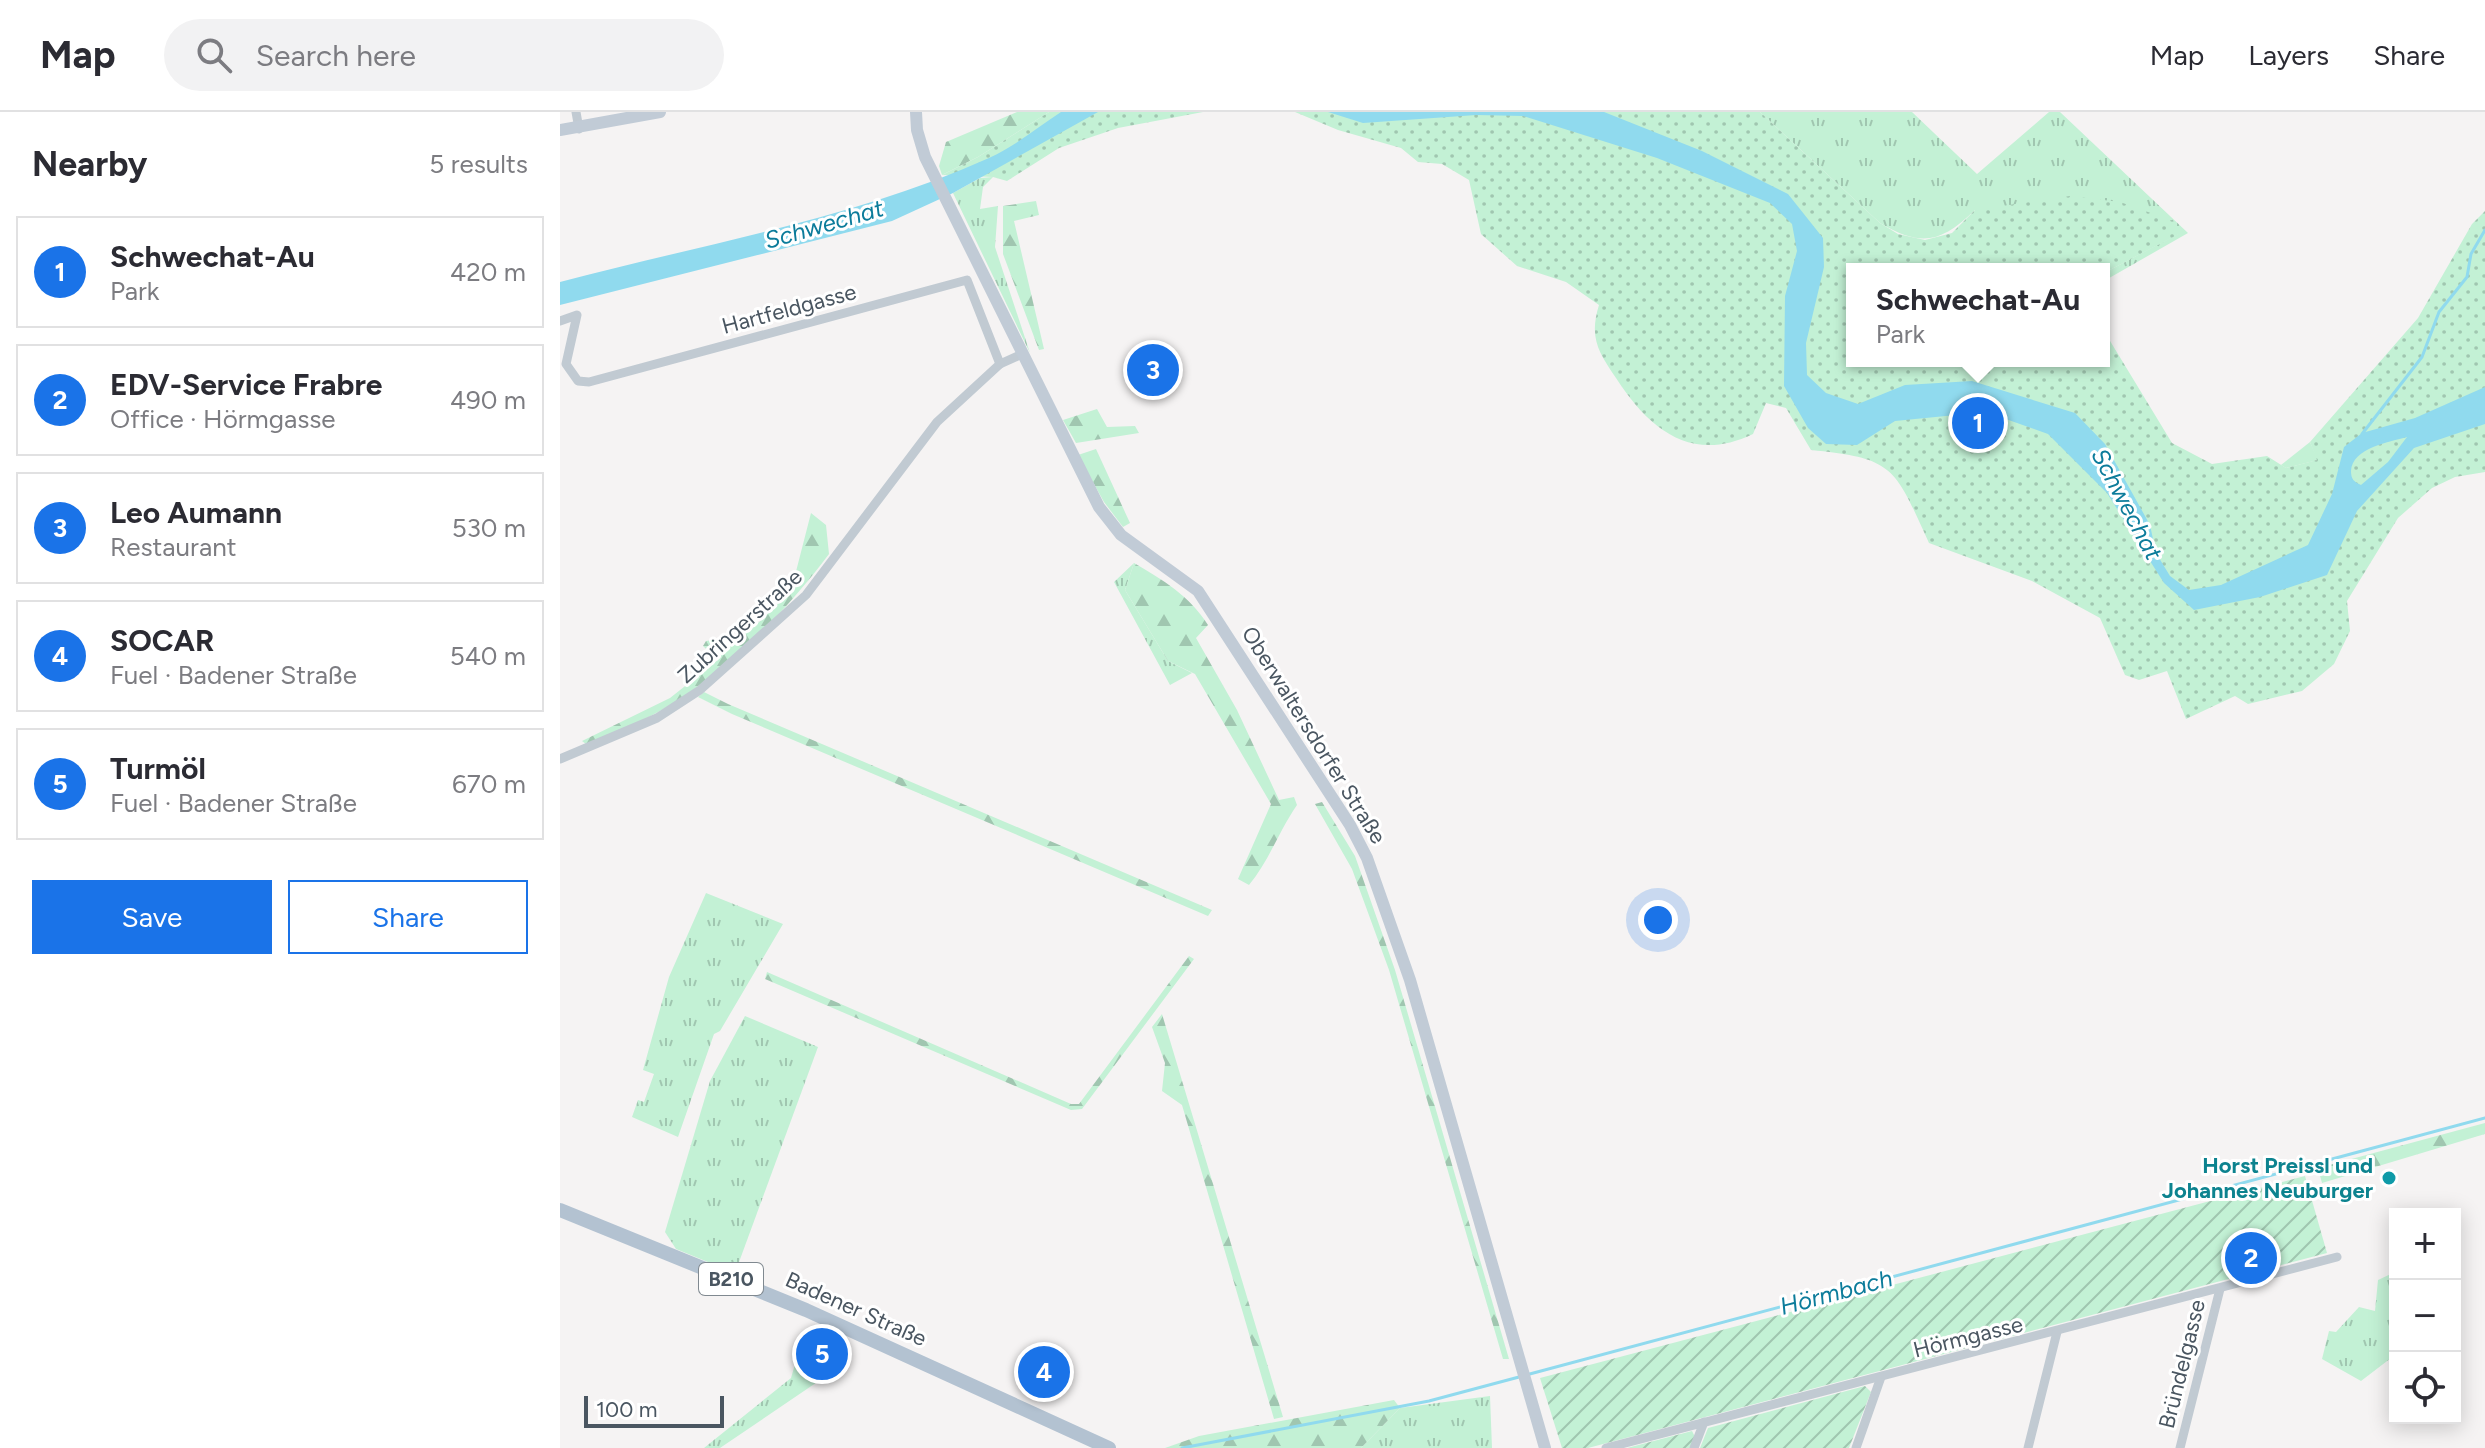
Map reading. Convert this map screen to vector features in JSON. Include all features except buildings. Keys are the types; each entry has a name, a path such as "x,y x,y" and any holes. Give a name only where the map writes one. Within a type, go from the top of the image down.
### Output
{"main road":[{"name":"Badener Straße","path":"560,1210 855,1332 1109,1448"}],"street":[{"path":"576,112 579,129"},
{"path":"560,130 660,112"},
{"name":"Oberwaltersdorfer Straße","path":"914,113 920,145 1099,507 1121,535 1198,591 1350,825 1367,858 1410,980 1545,1448"},
{"name":"Hartfeldgasse","path":"560,321 577,315 566,364 578,381 589,382 967,280 1000,364"},
{"path":"1000,364 1022,354"},
{"name":"Zubringerstraße","path":"560,759 657,718 700,690 806,595 937,422 1000,364"},
{"name":"Hörmgasse","path":"1606,1448 2337,1257"},
{"name":"Bründelgasse","path":"2180,1448 2220,1289"},
{"path":"2028,1448 2057,1332"},
{"path":"1856,1448 1881,1377"},
{"path":"1694,1448 1704,1422"}],"green space":[{"path":"1017,112 1049,112 978,157 942,175 939,166 946,142"},
{"path":"1049,112 1203,112 1118,128 1059,148 1007,181 993,177 942,175 978,157"},
{"path":"1295,112 1760,112 1880,223 1898,234 1925,240 1952,233 1975,210 2070,196 2120,202 2176,222 2179,234 2110,270 2110,263 1846,263 1846,367 2110,367 2110,341 2172,443 2212,464 2267,456 2286,468 2317,460 2310,442 2418,318 2472,224 2485,211 2485,472 2455,477 2432,488 2398,518 2347,601 2350,631 2334,664 2302,691 2248,704 2235,696 2186,719 2167,671 2139,680 2125,675 2100,618 2032,581 1929,543 1908,498 1889,472 1877,463 1861,458 1811,450 1786,408 1766,403 1753,434 1710,445 1691,443 1658,426 1629,396 1600,352 1595,335 1599,305 1566,282 1517,266 1481,234 1469,180 1442,164 1418,162 1401,148 1338,130"},
{"path":"1760,112 1912,112 1977,174 2049,112 2060,112 2188,233 2110,278 2110,270 2178,234 1975,210 1952,229 1931,238 1908,236 1880,223"},
{"path":"993,177 983,187 980,209 998,206 995,247 1030,353 953,193 980,178"},
{"path":"1036,201 1039,215 1014,221 1044,349 1039,350 1003,254 1003,206"},
{"path":"1097,409 1107,427 1135,426 1139,433 1076,443 1063,420"},
{"path":"2310,442 2318,460 2286,468 2281,465"},
{"path":"1096,449 1130,523 1123,527 1104,502 1078,455"},
{"path":"811,513 826,525 829,554 758,635 718,671 664,708 586,744 582,741 670,698 718,660 703,646 706,641 736,637 754,627 791,591"},
{"path":"1134,563 1125,590 1168,661 1192,673 1170,685 1114,582"},
{"path":"1134,563 1166,583 1201,614 1208,625 1196,638 1237,710 1279,800 1294,797 1297,805 1249,885 1238,879 1271,804 1195,674 1168,661 1125,590"},
{"path":"704,692 1212,910 1208,916 732,714 698,697"},
{"path":"1322,802 1355,856 1395,970 1509,1359 1503,1359 1389,970 1352,869 1315,804"},
{"path":"706,893 783,924 720,1031 714,1034 678,1137 632,1117 638,1100 644,1102 654,1074 643,1070 669,977"},
{"path":"1189,956 1194,959 1082,1109 1071,1110 765,979 767,972 1071,1104 1079,1104"},
{"path":"1162,1014 1283,1417 1274,1419 1182,1105 1162,1091 1165,1063 1152,1027"},
{"path":"745,1016 818,1047 735,1273 676,1249 665,1232 710,1081"},
{"path":"2485,1123 2485,1134 2322,1183 2318,1168"},
{"path":"2305,1176 2327,1253 1588,1448 1562,1448 1540,1378"},
{"path":"2389,1275 2389,1360 2361,1381 2322,1359 2329,1331 2336,1332 2359,1307 2375,1311 2378,1280"},
{"path":"796,1361 832,1372 720,1448 704,1448 791,1378"},
{"path":"1865,1386 1871,1392 1849,1448 1700,1448 1708,1428"},
{"path":"1490,1396 1492,1448 1361,1448 1400,1408"},
{"path":"1394,1400 1400,1408 1361,1448 1165,1448 1199,1436"},
{"path":"1692,1431 1695,1437 1690,1448 1627,1448"}],"water":[{"name":"Schwechat","path":"1061,112 1098,112 953,193 892,221 560,305 560,282 777,229 885,198 998,153"},
{"name":"Schwechat","path":"1328,112 1604,112 1702,151 1788,194 1823,238 1824,267 1806,343 1807,375 1826,393 1858,404 1905,385 1972,381 2075,413 2105,444 2150,525 2156,553 2170,576 2189,590 2221,585 2308,545 2332,494 2344,447 2362,433 2415,418 2485,387 2485,424 2414,448 2357,511 2327,575 2260,597 2194,610 2164,583 2107,493 2048,434 1986,412 1895,421 1857,445 1826,444 1808,428 1784,386 1785,296 1797,251 1792,224 1770,203 1657,158 1523,116 1476,115 1363,123","holes":["2407,437 2388,462 2361,485 2352,478 2353,463 2364,451"]}],"waterway":[{"path":"2362,434 2422,357 2439,312 2467,277 2471,254 2485,230"},
{"name":"Hörmbach","path":"1526,1375 2485,1118"},
{"name":"Hörmbach","path":"1182,1448 1429,1401 1519,1377"}],"place":[{"name":"Leo Aumann","path":"1153,370"},
{"name":"Schwechat-Au","path":"1978,423"},
{"name":"Horst Preissl und Johannes Neuburger","path":"2389,1178"},
{"name":"EDV-Service Frabre","path":"2251,1258"},
{"name":"Turmöl","path":"822,1354"},
{"name":"SOCAR","path":"1044,1372"}]}
